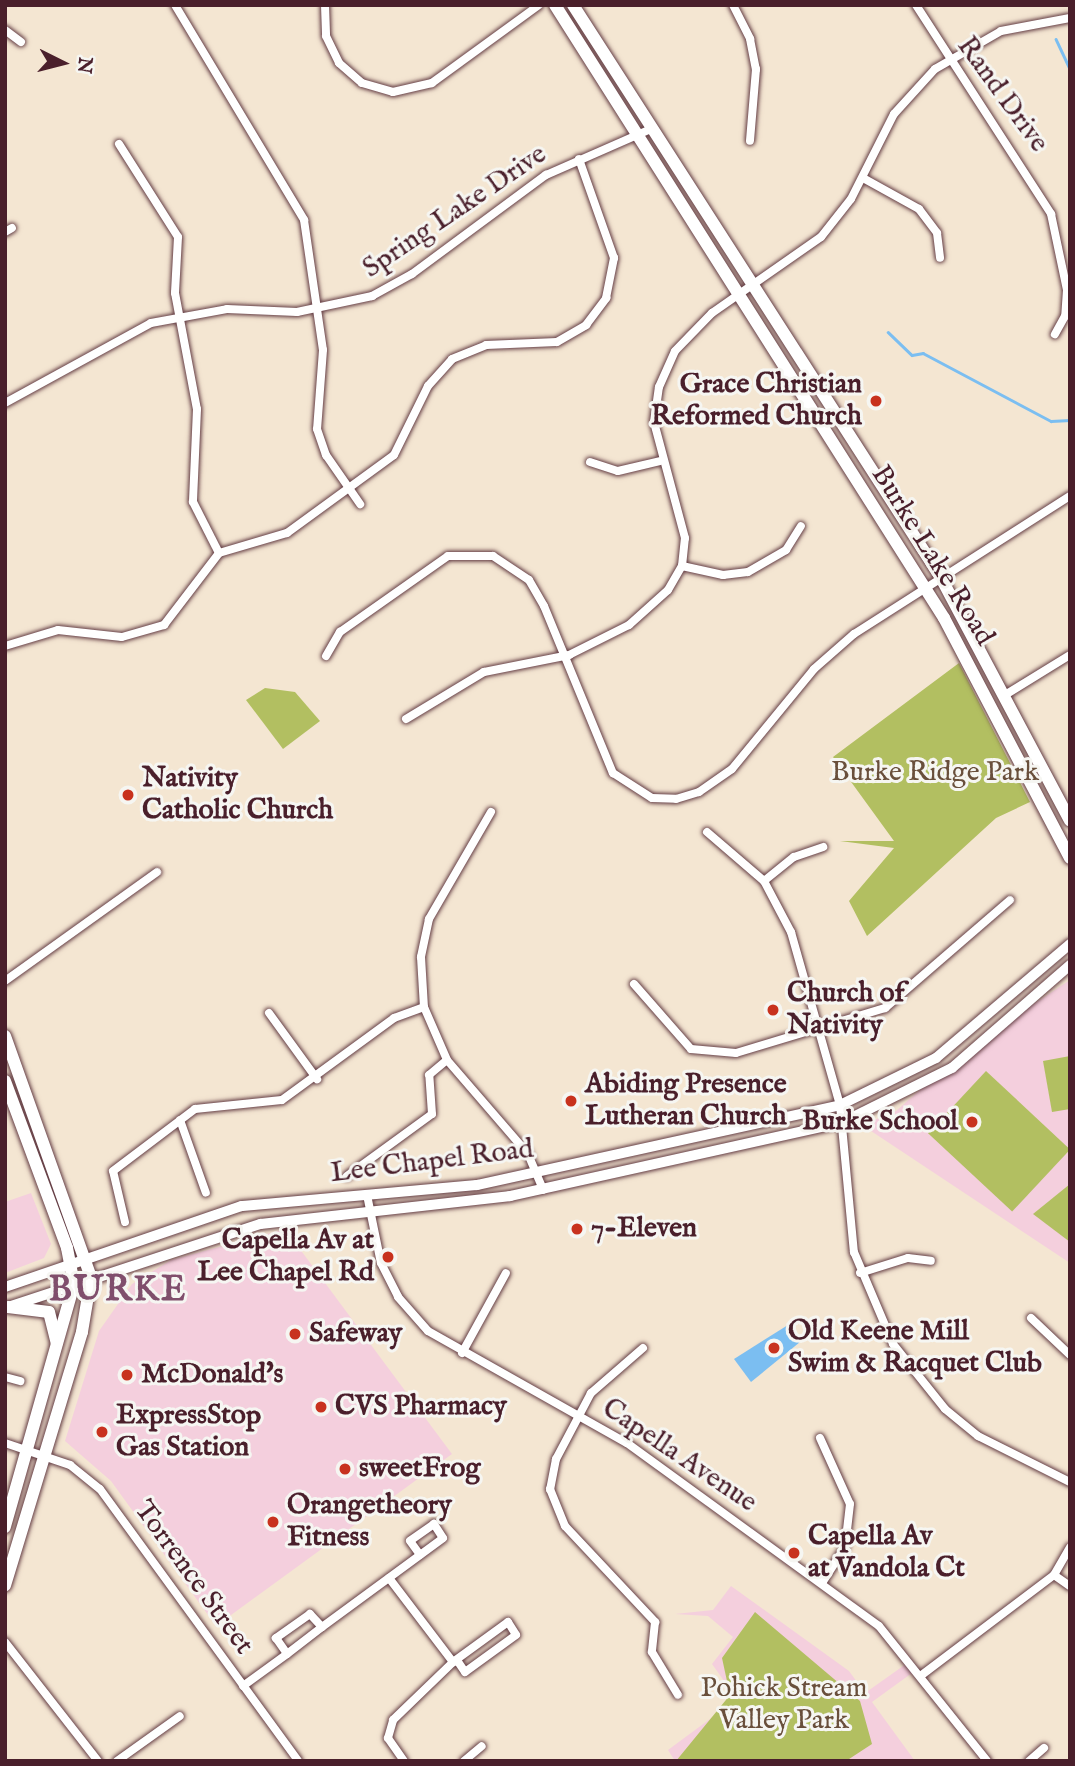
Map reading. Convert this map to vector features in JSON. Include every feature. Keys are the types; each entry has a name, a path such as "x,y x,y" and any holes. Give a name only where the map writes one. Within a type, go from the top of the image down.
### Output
{"main road":[{"name":"Burke Lake Road","path":"555,5 925,586 1070,858"},
{"name":"Burke Lake Road","path":"573,5 940,576 1070,821"},
{"name":"Lee Chapel Road","path":"5,1287 71,1262 242,1206 367,1195 538,1173 840,1105 945,1052 1070,944"},
{"name":"Lee Chapel Road","path":"7,1308 248,1226 368,1214 543,1190 843,1122 952,1068 1070,965"},
{"path":"5,1036 87,1257 91,1278 82,1332 5,1586"},
{"path":"5,1082 71,1262 74,1284 55,1360 5,1527"},
{"path":"7,1308 39,1307 53,1316 55,1360"}],"street":[{"path":"175,5 298,206 317,309 324,368 317,429 360,504"},
{"path":"325,5 326,36 339,63 362,83 393,92 432,83 539,5"},
{"path":"733,5 750,38 756,69 750,141"},
{"name":"Rand Drive","path":"916,5 947,59 1031,175 1051,214 1066,290 1065,316 1055,334"},
{"path":"406,719 484,672 569,655 629,625 668,590 682,566 682,520 660,461 655,410 669,361 698,324 821,237 863,178 894,114 947,59 1001,31 1070,18"},
{"path":"5,30 21,42"},
{"name":"Spring Lake Drive","path":"5,403 120,335 178,316 317,309 394,285 546,175 579,159 639,137 653,128"},
{"path":"119,144 176,230 178,316 197,409 193,502 219,553"},
{"path":"5,646 58,630 122,637 156,629 182,609 219,553 287,533 349,489 400,448 428,386 452,359 486,345 557,342 599,310 612,282 614,250 579,159"},
{"path":"863,178 919,209 937,233 940,258"},
{"path":"590,462 618,471 660,461"},
{"path":"326,656 340,632 438,562 470,552 504,561 529,580 569,655 612,773 652,798 676,799 699,792 732,769 832,651 940,576 1070,496"},
{"path":"682,566 723,575 748,572 786,550 801,526"},
{"path":"1005,695 1070,655"},
{"path":"491,812 429,919 421,957 424,1007 447,1060 538,1173 543,1190"},
{"path":"707,832 764,881 791,932 840,1105 849,1222 860,1273 893,1344 945,1409 1014,1459 1070,1482"},
{"path":"764,881 794,858 823,846"},
{"path":"5,981 157,872"},
{"path":"634,984 673,1036 703,1054 736,1053 819,1029 897,1000 1010,900"},
{"path":"125,1222 113,1171 195,1109 282,1100 317,1079 394,1018 424,1007"},
{"path":"269,1013 317,1079"},
{"path":"347,1176 432,1114 429,1075 447,1060"},
{"path":"180,1120 206,1194"},
{"name":"Capella Avenue","path":"367,1195 368,1214 398,1297 428,1331 462,1353 627,1443 895,1640 987,1761"},
{"path":"860,1273 908,1258 931,1261"},
{"path":"462,1353 506,1273"},
{"path":"1031,1318 1070,1355"},
{"path":"643,1348 602,1379 579,1416 552,1471 554,1509 655,1622 652,1652 678,1695"},
{"path":"5,1377 20,1381"},
{"path":"820,1438 850,1504 845,1547 822,1584"},
{"name":"Torrence Street","path":"5,1443 81,1471 100,1489 298,1761"},
{"path":"923,1674 1054,1575 1070,1547"},
{"path":"243,1686 420,1555"},
{"path":"1054,1575 1070,1586"},
{"path":"389,1578 455,1661 465,1672 516,1635 508,1622 455,1661 393,1720 388,1738 404,1761"},
{"path":"287,1654 276,1638 310,1614 322,1628"},
{"path":"5,1642 98,1761"},
{"path":"117,1761 180,1716"},
{"path":"464,1761 482,1746"},
{"path":"1029,1761 1044,1748"}],"shaded area":[{"name":"Burke School","path":"1070,980 1070,1263 862,1125 896,1111 969,1047"},
{"path":"31,1193 51,1244 44,1258 5,1273 5,1202"},
{"path":"285,1229 452,1454 216,1626 111,1481 65,1441 99,1331 132,1284 171,1260"},
{"name":"Pohick Stream Valley Park","path":"731,1586 849,1671 865,1693 906,1664 912,1673 872,1702 915,1761 675,1761 668,1750 737,1699 712,1664 733,1637 708,1616 675,1614 713,1610"}],"green space":[{"name":"Burke Ridge Park","path":"959,663 1030,802 996,818 867,936 849,901 894,848 840,841 894,841 833,757"},
{"path":"265,688 295,692 320,721 283,749 246,700"},
{"path":"1070,1056 1070,1109 1052,1112 1043,1061"},
{"path":"986,1071 1070,1149 1012,1212 928,1133"},
{"path":"1070,1184 1070,1242 1033,1214"},
{"name":"Pohick Stream Valley Park","path":"755,1612 860,1701 872,1744 846,1761 676,1761 730,1695 722,1658"}],"water":[{"path":"788,1325 800,1342 751,1382 734,1359"}],"waterway":[{"path":"1056,39 1070,69"},
{"path":"888,332 912,355 923,353 1051,421 1070,420"}],"place":[{"name":"Grace Christian Reformed Church","path":"876,401"},
{"name":"Nativity Catholic Church","path":"128,795"},
{"name":"Church of Nativity","path":"773,1010"},
{"name":"Abiding Presence Lutheran Church","path":"571,1101"},
{"name":"Burke School","path":"972,1122"},
{"name":"7-Eleven","path":"577,1229"},
{"name":"Capella Av at Lee Chapel Rd","path":"388,1257"},
{"name":"Safeway","path":"295,1334"},
{"name":"Old Keene Mill Swim & Racquet Club","path":"774,1348"},
{"name":"McDonald's","path":"127,1375"},
{"name":"CVS Pharmacy","path":"321,1407"},
{"name":"ExpressStop Gas Station","path":"102,1432"},
{"name":"sweetFrog","path":"345,1469"},
{"name":"Orangetheory Fitness","path":"273,1522"},
{"name":"Capella Av at Vandola Ct","path":"794,1553"}],"district":[{"name":"BURKE","path":"118,1291"}]}
